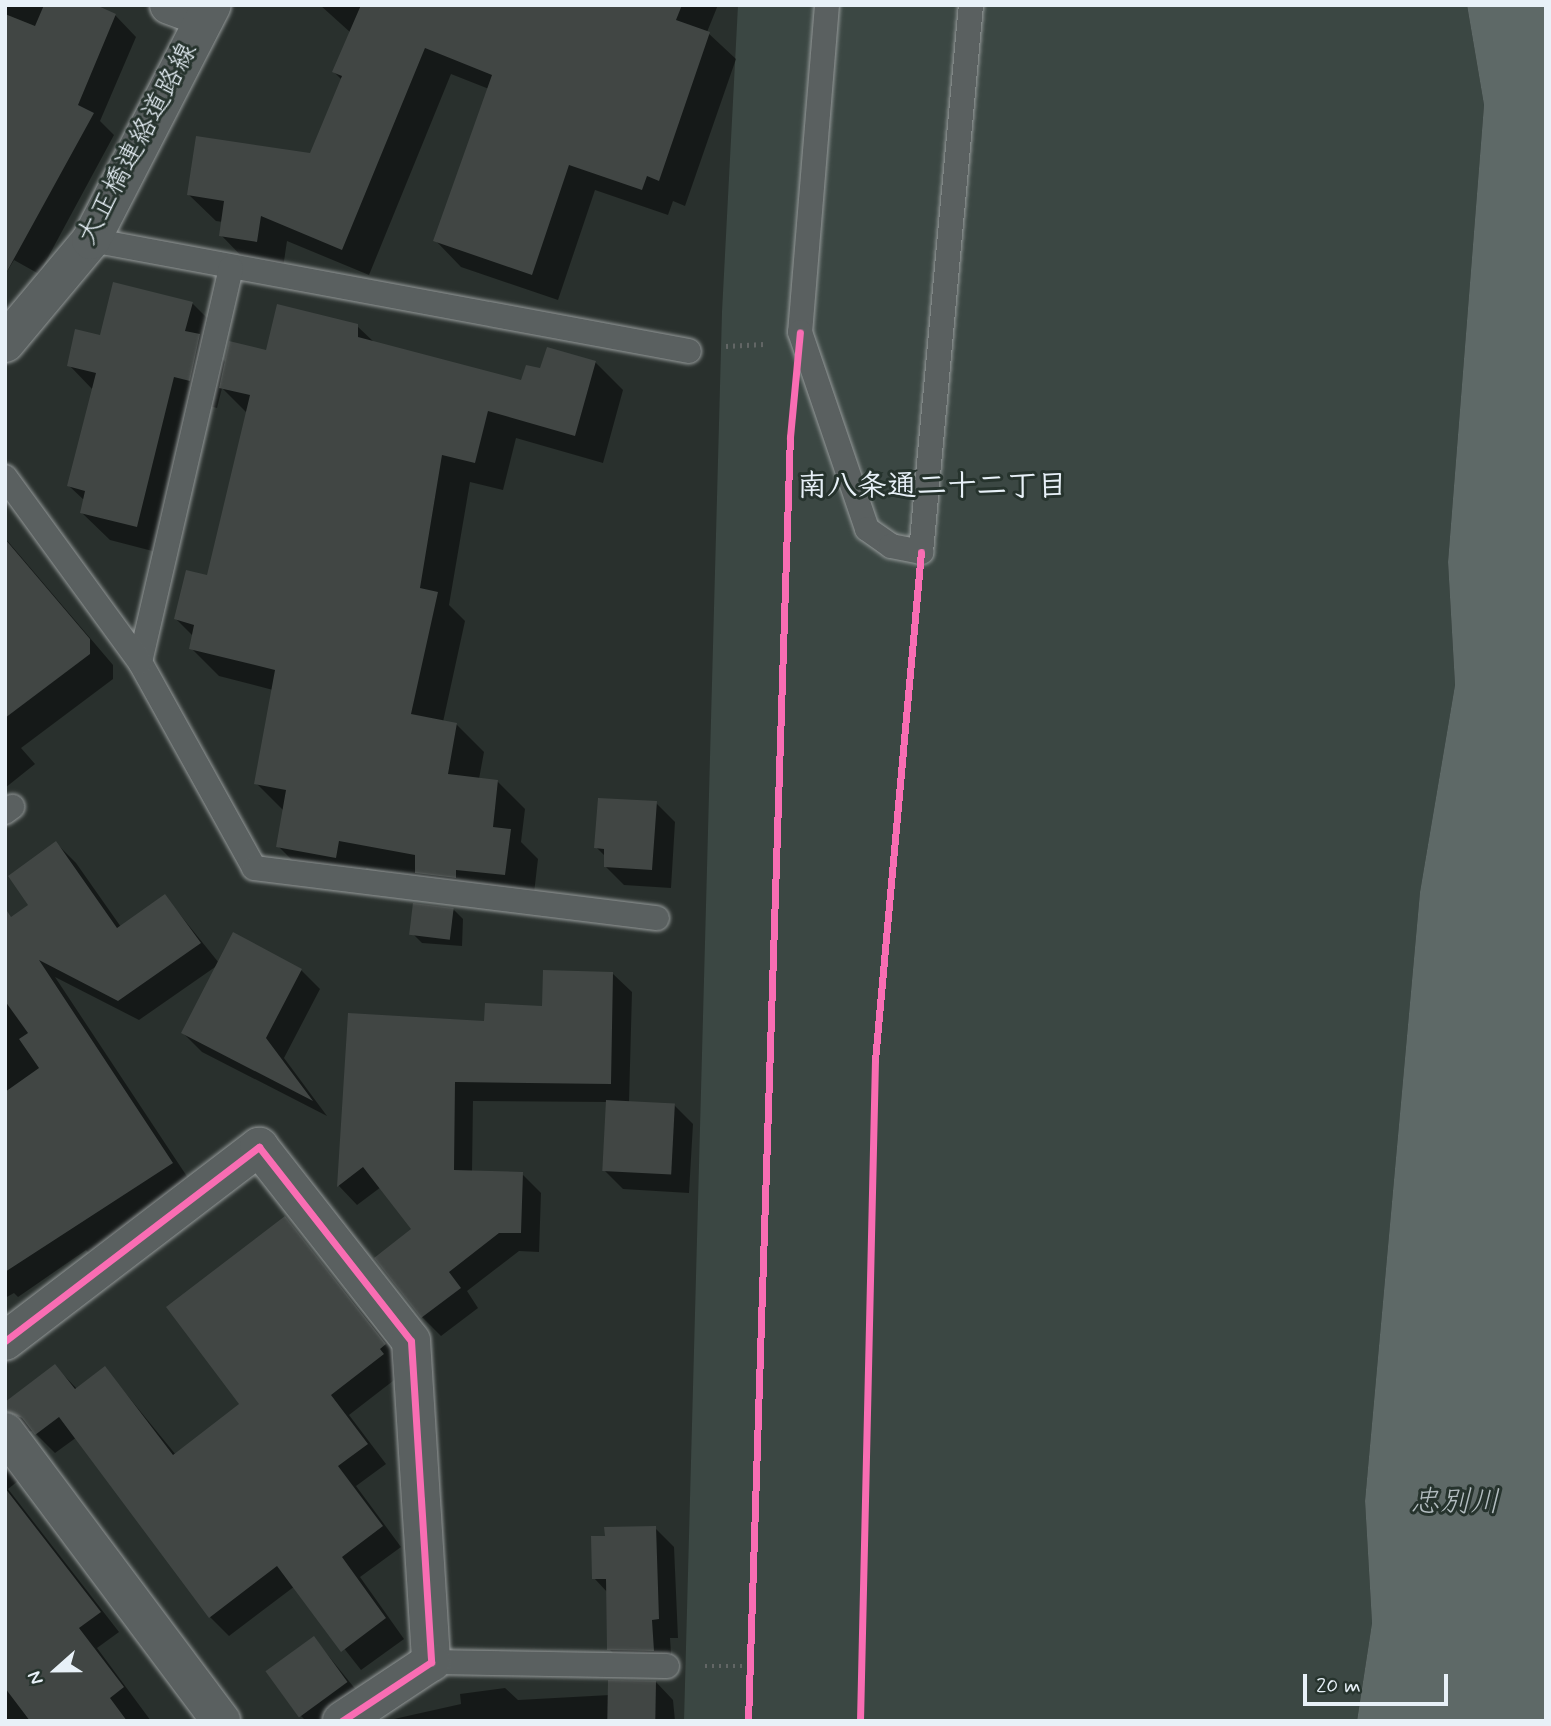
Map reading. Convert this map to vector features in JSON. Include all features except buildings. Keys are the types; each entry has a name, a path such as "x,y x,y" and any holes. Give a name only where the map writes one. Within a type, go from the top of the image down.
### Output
{"street":[{"path":"169,5 209,12"},
{"name":"大正橋連絡道路線","path":"5,343 91,240 209,12"},
{"path":"5,1341 259,1147 411,1341 431,1662 342,1721"},
{"path":"5,1432 221,1721"}],"lane":[{"path":"827,5 800,332 867,529 891,546 921,552 971,5"},
{"path":"91,240 689,351"},
{"path":"140,662 231,268"},
{"path":"5,477 140,662 254,868 657,918"},
{"path":"431,1662 667,1666"}],"path":[{"path":"749,1680 750,1652"},
{"path":"698,1666 750,1666"}],"shaded area":[{"path":"738,5 1467,5 1484,105 1448,562 1455,685 1420,892 1365,1501 1372,1623 1357,1721 684,1721 722,312"}],"water":[{"name":"忠別川","path":"1467,5 1546,5 1546,1721 1357,1721 1372,1623 1365,1501 1420,892 1455,685 1448,562 1484,105"}],"cycle path":[{"path":"748,1721 790,437 800,332"},
{"path":"860,1721 875,1060 921,552"},
{"path":"5,1341 259,1147 411,1341 431,1662 342,1721"}],"district":[{"name":"南八条通二十二丁目","path":"932,487"}]}
